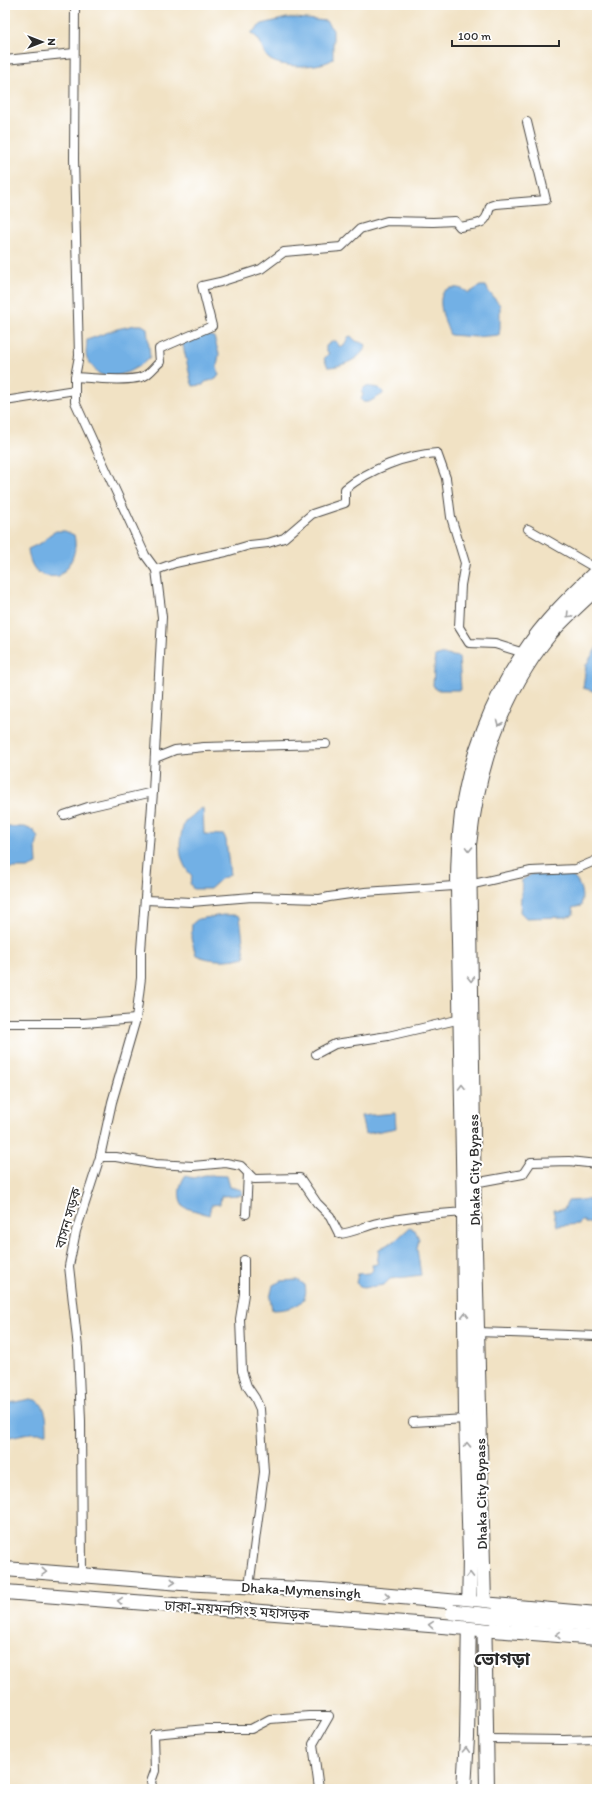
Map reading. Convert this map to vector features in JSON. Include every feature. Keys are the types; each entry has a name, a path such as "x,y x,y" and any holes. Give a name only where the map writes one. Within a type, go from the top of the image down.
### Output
{"highway":[{"path":"464,1789 470,1628 470,1556 466,1419 460,1019 463,886 458,843 462,812 470,773 481,737 499,696 524,652 561,607 597,570"},
{"name":"Dhaka City Bypass","path":"487,1789 484,1629 488,1610 477,1332 474,1182 463,886 473,814 481,773 491,742 510,696 532,659 550,635 597,588"},
{"name":"Dhaka-Mymensingh","path":"5,1569 250,1587 322,1590 470,1603 488,1610 597,1614"},
{"name":"ঢাকা-ময়মনসিংহ মহাসড়ক","path":"5,1592 470,1628"},
{"path":"453,1612 488,1610 597,1624"},
{"path":"470,1628 597,1638"}],"street":[{"path":"74,5 74,159 79,356 75,377 75,402 144,555 156,570 175,563 226,552 250,545 268,543 284,538 312,514 345,503 345,489 352,484 385,466 437,453 446,478 452,517 465,563 461,585 459,627 469,643 495,644 524,652"},
{"path":"5,60 74,53"},
{"path":"75,377 98,379 145,376 160,362 159,349 212,326 202,286 220,282 261,268 284,252 341,247 360,229 387,221 455,221 460,227 484,222 488,217 490,206 496,204 546,200 528,122"},
{"path":"5,401 75,390"},
{"path":"528,529 597,570"},
{"name":"বাসন সড়ক","path":"82,1574 78,1348 69,1266 76,1231 100,1157 112,1102 136,1019 142,978 142,950 153,792 162,617 156,570"},
{"path":"155,758 175,750 204,747 326,744"},
{"path":"64,815 88,807 153,792"},
{"path":"146,900 191,902 252,897 320,899 365,892 463,886 531,871 576,869 597,860"},
{"path":"5,1024 84,1023 136,1019"},
{"path":"316,1054 335,1044 370,1039 460,1019"},
{"path":"100,1157 156,1164 193,1166 226,1163 241,1166 254,1179 300,1178 317,1203 330,1216 339,1234 349,1234 375,1223 409,1217 464,1212"},
{"path":"474,1182 524,1174 531,1162 597,1164"},
{"path":"246,1214 248,1173"},
{"path":"244,1260 244,1294 240,1319 242,1371 247,1386 260,1409 264,1472 250,1587"},
{"path":"477,1332 597,1336"},
{"path":"413,1422 466,1419"},
{"path":"153,1789 152,1782 155,1771 154,1734 206,1729 251,1729 270,1719 329,1716 314,1744 319,1789"},
{"path":"486,1739 597,1739"}],"water":[{"path":"287,18 326,21 333,30 333,59 328,62 310,66 290,66 274,62 268,58 259,41 251,33 262,24"},
{"path":"480,286 486,286 500,305 499,335 476,337 450,335 443,317 441,302 442,295 445,290 456,288 465,290 469,293"},
{"path":"142,325 147,328 150,357 135,369 121,375 108,376 98,373 86,357 87,340 117,329"},
{"path":"201,333 214,337 219,354 217,367 219,375 216,379 205,382 203,385 193,386 182,341"},
{"path":"351,336 356,341 366,345 364,350 356,358 345,364 328,367 324,359 329,353 326,351 326,346 333,341 336,341 340,347 344,346 348,337"},
{"path":"366,386 379,388 383,394 369,402 363,402 361,399 363,395 361,391"},
{"path":"56,531 65,531 74,535 74,552 67,568 59,576 46,576 40,574 33,567 28,549 43,542 49,535"},
{"path":"597,647 597,692 583,688 586,665"},
{"path":"441,654 459,657 461,690 436,690 433,685 435,656"},
{"path":"203,808 204,834 224,835 226,840 230,875 221,879 210,889 193,889 190,883 192,876 187,870 181,857 180,843 185,821"},
{"path":"5,827 25,827 34,831 38,838 36,847 37,864 28,868 5,868"},
{"path":"564,871 573,877 579,885 582,895 581,906 572,908 574,914 567,917 526,918 520,912 522,880 532,874"},
{"path":"223,915 237,915 240,917 245,957 220,960 208,959 196,955 191,938 192,924 198,919"},
{"path":"395,1113 396,1128 365,1134 361,1116"},
{"path":"205,1175 227,1176 230,1187 242,1190 242,1195 221,1196 220,1204 211,1205 209,1215 183,1207 180,1199 180,1192 181,1184 185,1176 193,1178"},
{"path":"597,1199 597,1223 585,1223 584,1221 580,1221 579,1224 557,1226 553,1210 564,1209 568,1201"},
{"path":"409,1228 415,1230 419,1239 417,1249 421,1275 390,1279 384,1285 363,1288 356,1283 358,1274 370,1273 373,1270 372,1265 377,1264 379,1249 396,1240"},
{"path":"298,1280 305,1285 306,1292 301,1302 291,1308 272,1310 270,1298 273,1285 281,1281"},
{"path":"30,1399 36,1400 40,1403 45,1411 47,1433 29,1433 5,1438 5,1404"}],"district":[{"name":"ভোগড়া","path":"502,1659"}]}
